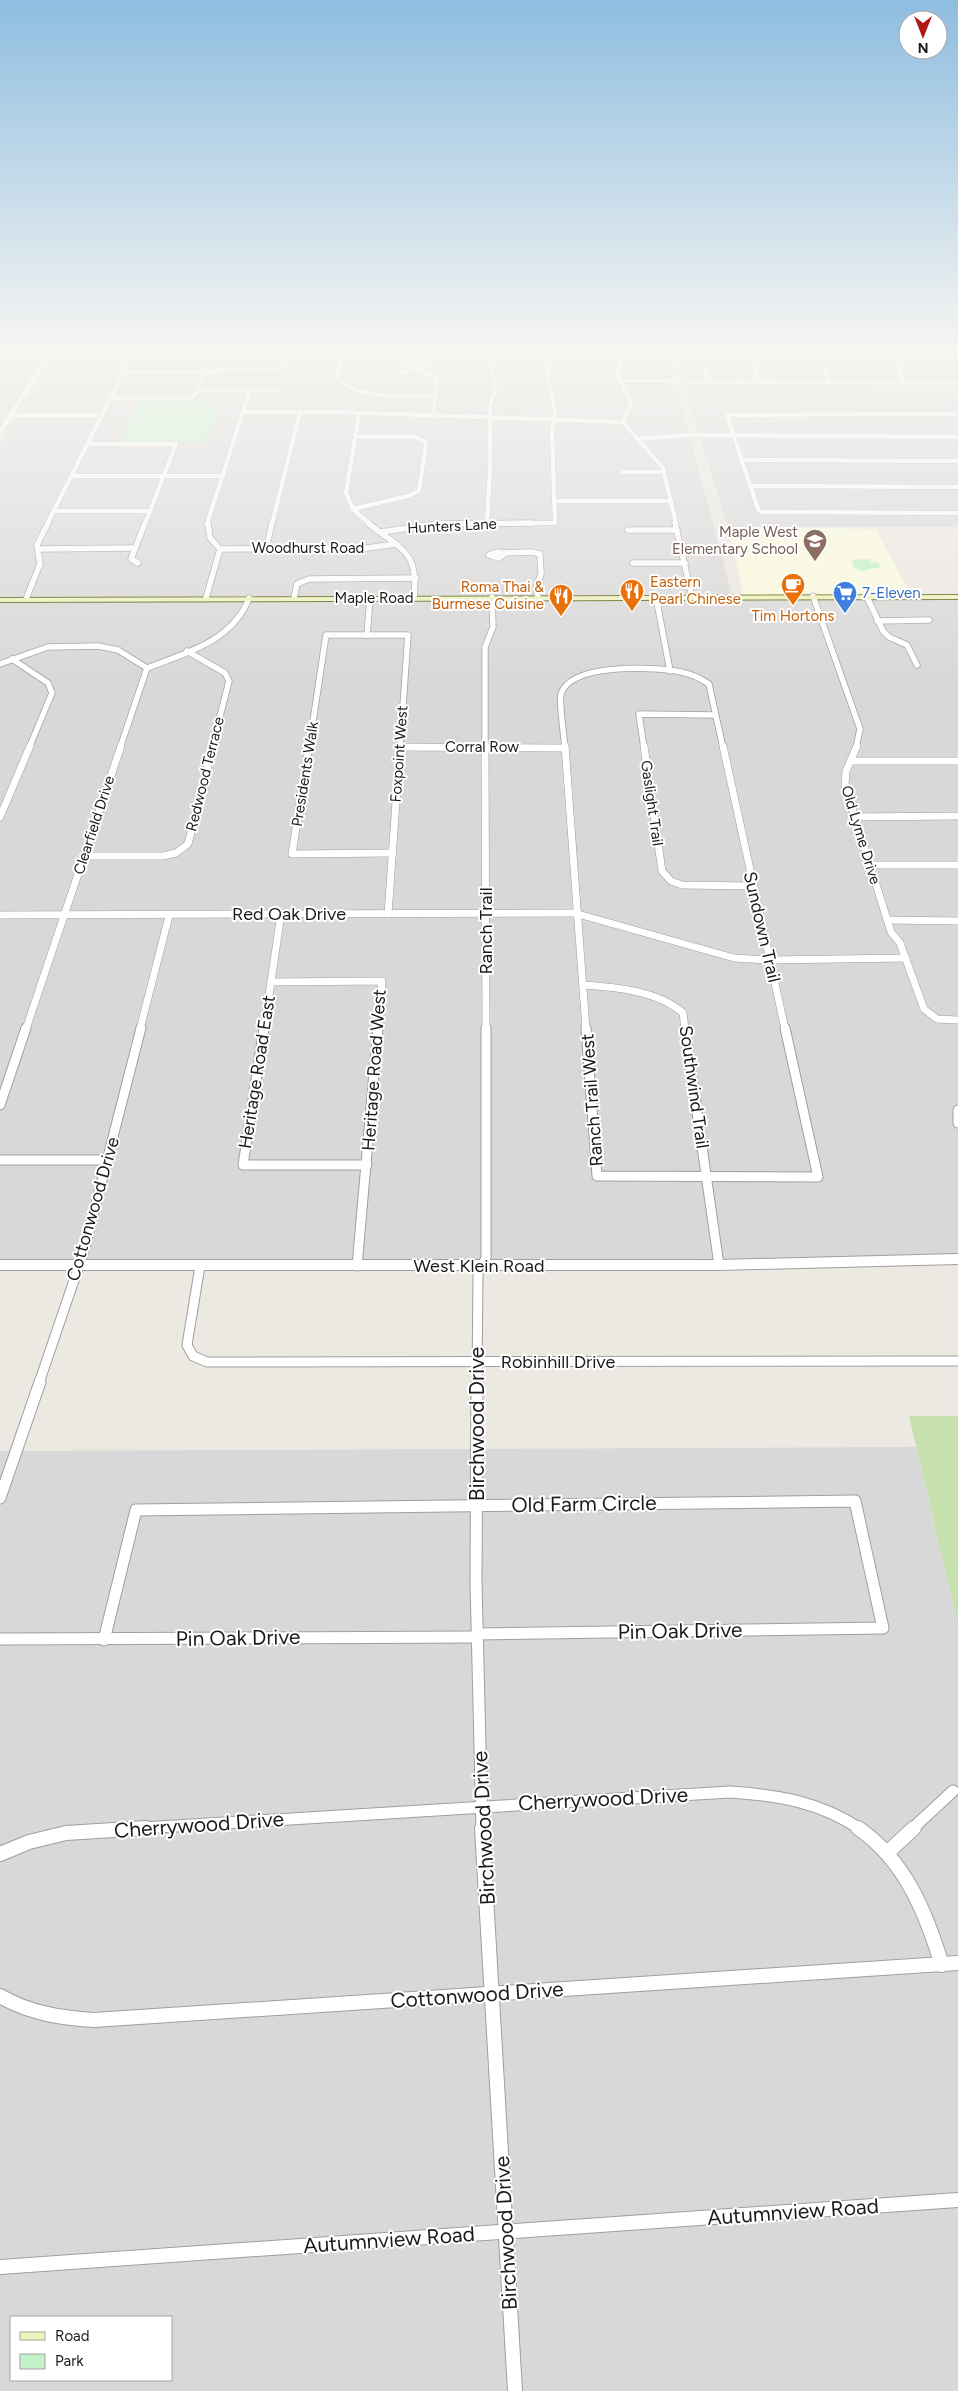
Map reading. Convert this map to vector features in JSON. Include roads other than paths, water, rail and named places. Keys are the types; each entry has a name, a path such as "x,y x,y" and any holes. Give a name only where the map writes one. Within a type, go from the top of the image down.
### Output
{"main road":[{"name":"Maple Road","path":"0,600 958,597"}],"street":[{"path":"26,599 40,564 37,545 81,459"},
{"path":"138,563 131,559 171,459"},
{"path":"206,598 220,549 210,538 206,530 228,459"},
{"path":"266,549 288,459"},
{"path":"352,459 346,493 348,501 353,509 410,557 416,569 414,598"},
{"path":"353,509 409,496 419,491 424,459"},
{"path":"486,524 490,459"},
{"name":"Hunters Lane","path":"381,532 426,524 555,523 553,459"},
{"path":"656,459 662,465 664,472 692,597"},
{"path":"958,462 741,460 758,509 768,513 958,513"},
{"path":"623,472 664,472"},
{"path":"72,476 223,476"},
{"path":"750,486 958,487"},
{"path":"554,501 671,501"},
{"path":"54,511 150,511"},
{"path":"628,530 677,530"},
{"name":"Woodhurst Road","path":"220,549 367,548 396,544"},
{"path":"38,549 135,548"},
{"path":"501,553 532,552 540,554 541,574 536,588 538,597"},
{"path":"633,563 685,563"},
{"path":"294,598 297,584 309,579 416,578"},
{"name":"Old Lyme Drive","path":"814,596 860,729 858,749 844,779 854,817 887,920 906,958 924,1010 937,1019 958,1020"},
{"path":"868,596 877,621 889,637 907,645 917,665"},
{"path":"656,597 670,670"},
{"path":"0,664 48,647 100,646 118,650 147,668 215,638 232,626 243,615 249,598"},
{"path":"367,635 370,598"},
{"name":"Ranch Trail","path":"481,1266 486,1258 485,647 492,634 492,598"},
{"path":"877,621 929,620"},
{"name":"Presidents Walk","path":"367,635 326,635 292,854 392,853"},
{"name":"Foxpoint West","path":"367,635 408,635 388,914"},
{"name":"Redwood Terrace","path":"84,856 163,856 176,852 188,844 229,681 225,674 187,651"},
{"path":"0,817 52,693 48,683 12,659"},
{"name":"Clearfield Drive","path":"0,1105 147,668"},
{"name":"Ranch Trail West","path":"670,670 606,670 584,675 568,683 561,694 597,1176 708,1176"},
{"name":"Sundown Trail","path":"670,670 696,676 709,684 818,1177 708,1176"},
{"name":"Gaslight Trail","path":"716,715 639,714 662,871 671,881 682,885 753,886"},
{"name":"Corral Row","path":"400,747 565,748"},
{"path":"851,761 958,761"},
{"path":"854,817 958,816"},
{"path":"870,865 958,865"},
{"name":"Heritage Road East","path":"281,914 243,1165 367,1165"},
{"name":"Red Oak Drive","path":"0,915 578,914 719,954 745,959 906,958"},
{"name":"Cottonwood Drive","path":"0,1498 79,1266 108,1160 169,916"},
{"path":"887,920 958,922"},
{"name":"Heritage Road West","path":"271,982 382,981 357,1266"},
{"name":"Southwind Trail","path":"584,985 616,987 672,1005 682,1013 708,1176 719,1265"},
{"path":"958,1110 958,1123"},
{"path":"0,1160 108,1160"},
{"name":"West Klein Road","path":"0,1265 719,1265 958,1259"},
{"name":"Robinhill Drive","path":"200,1266 186,1345 189,1352 199,1360 207,1362 958,1361"},
{"name":"Birchwood Drive","path":"481,1266 478,1273 476,1505 481,1807 514,2391"},
{"name":"Old Farm Circle","path":"104,1640 136,1510 187,1511 476,1505 855,1501 883,1628"},
{"name":"Pin Oak Drive","path":"0,1639 104,1640 883,1628"},
{"path":"887,1853 953,1791"},
{"name":"Cherrywood Drive","path":"0,1854 28,1842 66,1834 730,1792 777,1794 800,1798 834,1812 871,1837 887,1853 913,1887 925,1909 934,1932 942,1965"},
{"name":"Cottonwood Drive","path":"0,1996 25,2008 47,2015 94,2020 257,2011 493,1993 958,1964"},
{"name":"Autumnview Road","path":"0,2267 958,2200"}],"place":[{"name":"Maple West Elementary School","path":"815,562"},
{"name":"Tim Hortons","path":"793,606"},
{"name":"Eastern Pearl Chinese","path":"632,612"},
{"name":"7-Eleven","path":"845,614"},
{"name":"Roma Thai & Burmese Cuisine","path":"561,617"}]}
